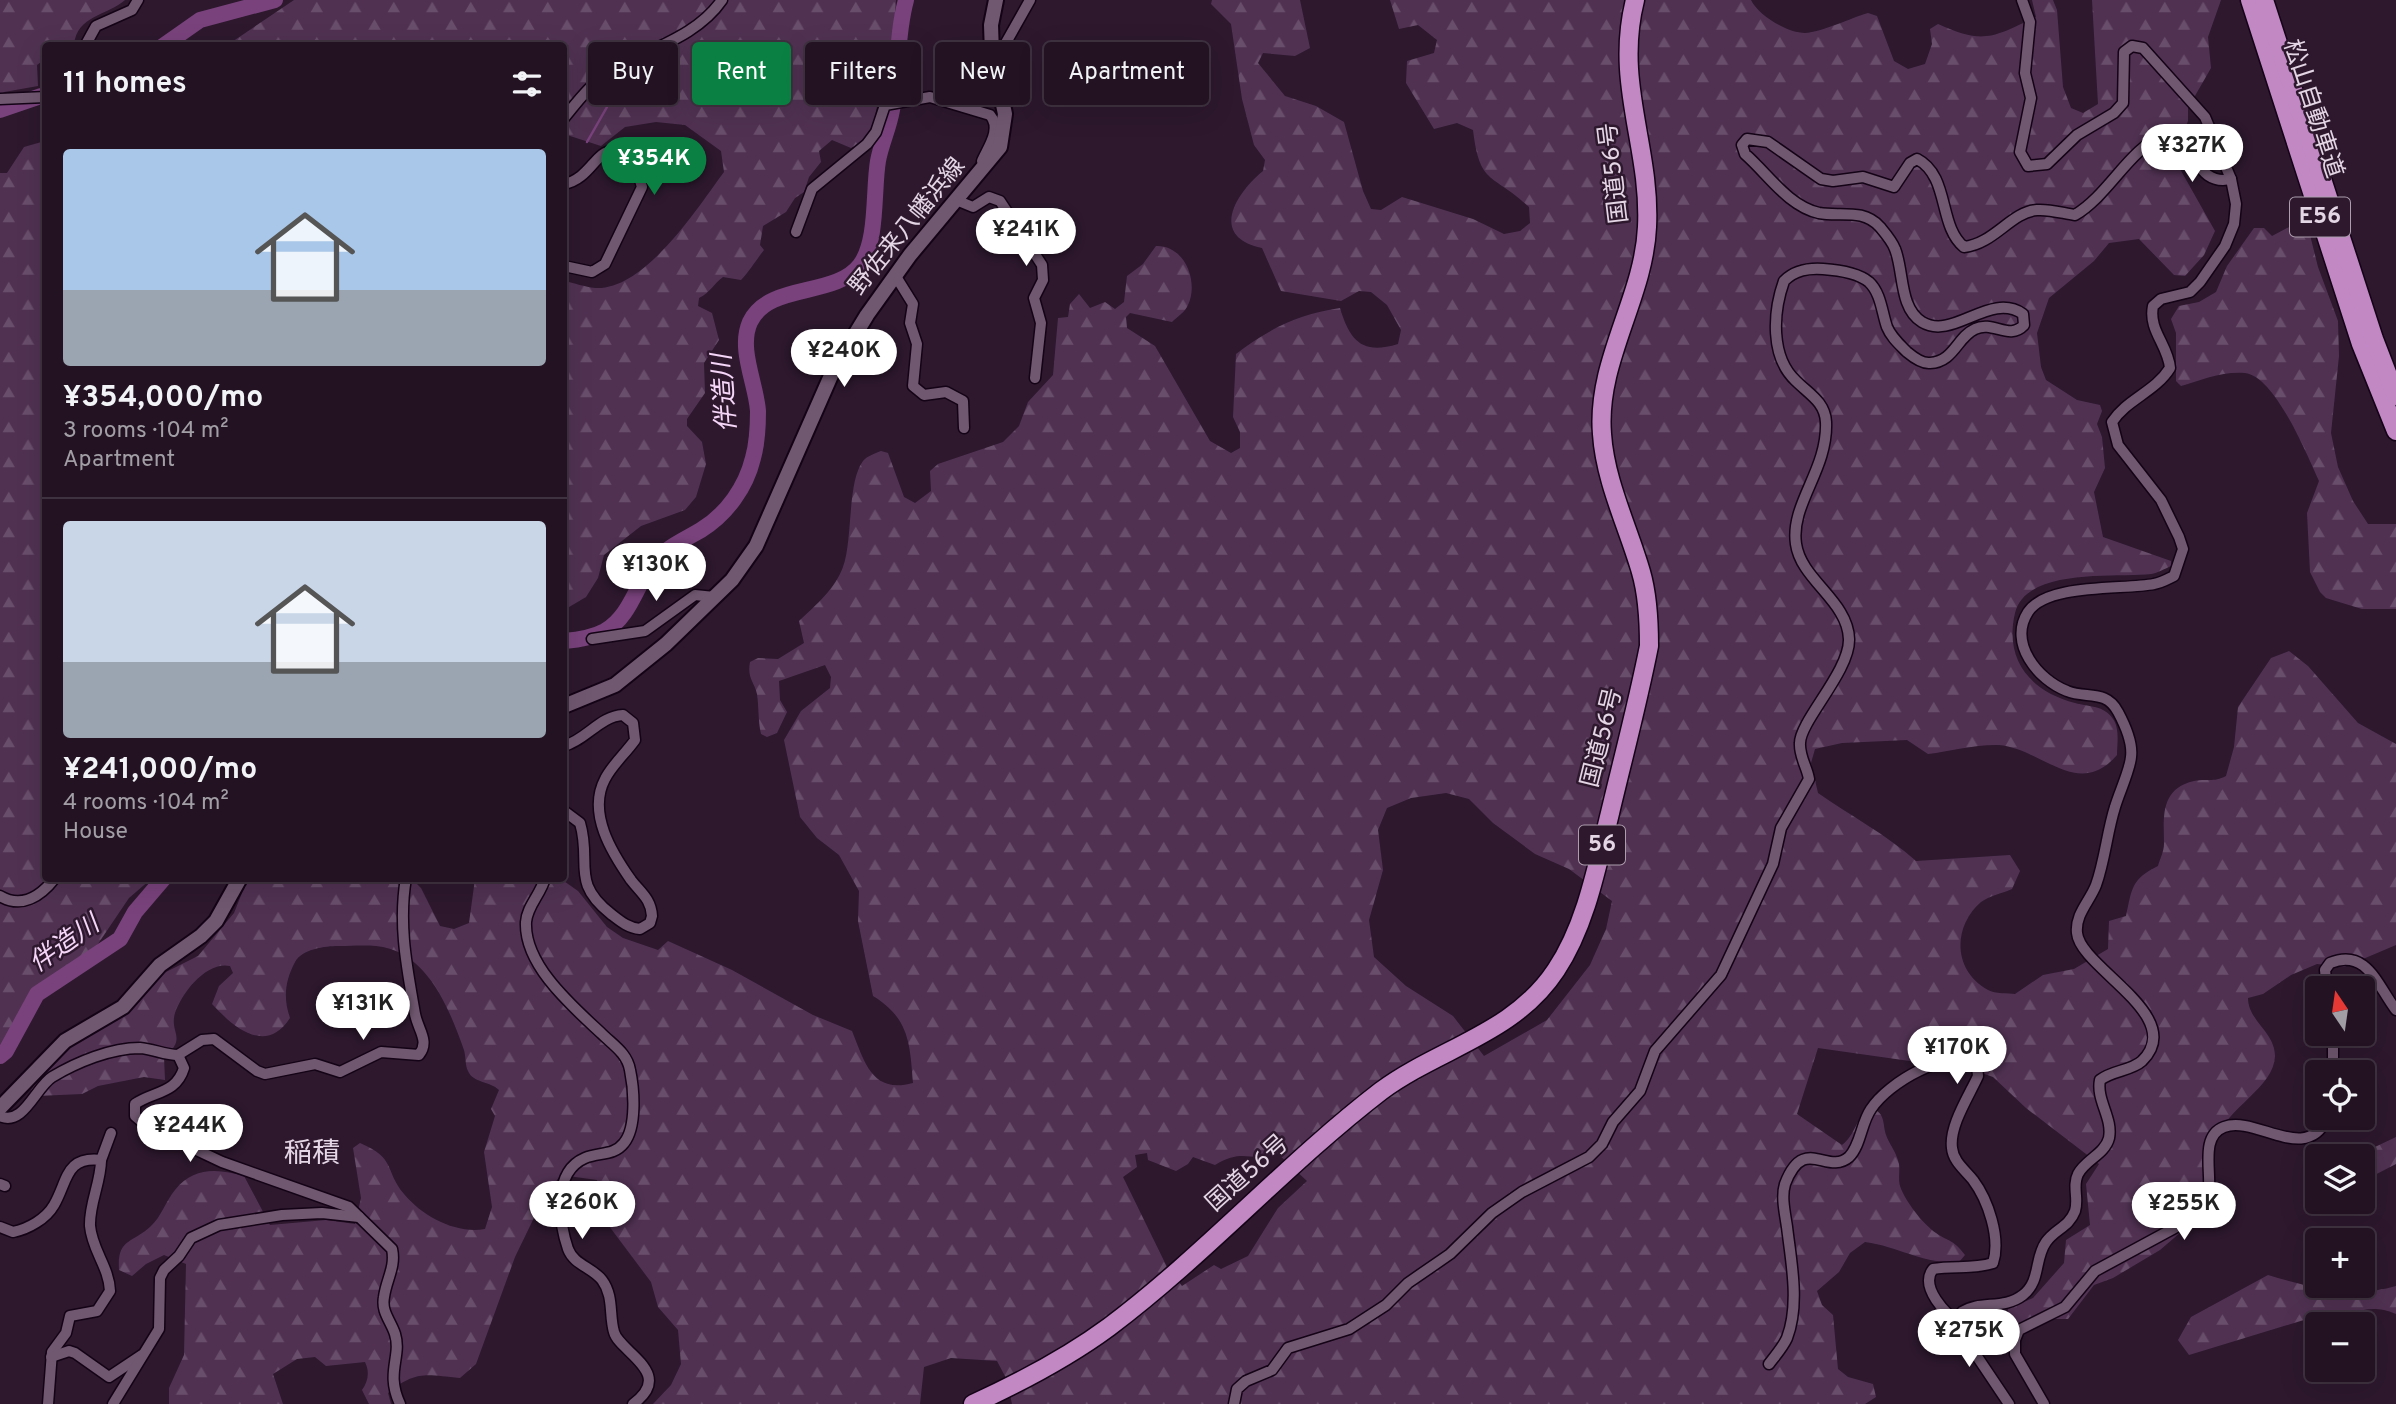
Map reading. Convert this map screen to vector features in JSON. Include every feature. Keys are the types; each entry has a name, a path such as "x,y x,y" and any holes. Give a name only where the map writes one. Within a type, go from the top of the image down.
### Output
{"highway":[{"name":"国道56号","path":"974,1404 1063,1358 1110,1326 1273,1186 1348,1117 1394,1082 1488,1033 1529,1004 1556,970 1575,933 1594,876 1649,646 1648,613 1642,574 1619,508 1602,434 1604,394 1612,354 1640,269 1647,228 1646,189 1627,81 1627,29 1635,0"},
{"name":"松山自動車道","path":"2250,0 2361,344 2396,431"},
{"name":"松山自動車道","path":"2264,0 2374,338 2396,396"}],"main road":[{"name":"野佐来八幡浜線","path":"992,42 996,0"},
{"name":"野佐来八幡浜線","path":"567,705 615,685 666,644 732,580 756,545 833,371 895,275 1000,147 1005,126 1001,105"},
{"path":"0,1108 65,1041 124,1007 160,965 201,936 216,921 238,882"}],"street":[{"path":"87,42 96,26 132,10 138,0"},
{"path":"567,115 599,79 661,49 708,16 722,0"},
{"path":"1006,42 1030,0"},
{"path":"2009,1404 1962,1334 1962,1312 1970,1307 2010,1303 2025,1294 2033,1283 2039,1255 2046,1241 2064,1228 2076,1208 2075,1181 2079,1171 2109,1138 2098,1089 2100,1080 2120,1069 2134,1067 2152,1047 2152,1035 2137,1002 2088,956 2080,946 2077,932 2079,916 2095,887 2112,818 2131,760 2125,724 2115,706 2104,697 2069,692 2045,678 2031,662 2021,635 2028,611 2036,603 2078,591 2155,584 2174,576 2181,563 2183,549 2161,500 2118,445 2112,422 2125,407 2155,388 2170,368 2169,353 2154,328 2153,306 2161,299 2190,292 2225,246 2234,224 2236,204 2231,179 2205,117 2144,48 2132,46 2124,52 2123,103 2114,113 2077,135 2047,164 2028,166 2020,152 2031,98 2025,74 2031,22 2022,0"},
{"path":"0,99 42,97"},
{"path":"796,232 812,189 867,144 876,132 888,104 930,97 990,116 995,124 992,140 982,159 986,166"},
{"path":"1234,1404 1237,1389 1247,1381 1272,1370 1288,1348 1349,1329 1386,1305 1408,1283 1450,1254 1502,1206 1522,1192 1589,1157 1602,1144 1614,1122 1640,1091 1655,1051 1721,975 1773,864 1781,828 1809,779 1799,742 1824,699 1849,641 1842,615 1803,564 1796,547 1798,514 1824,453 1826,424 1824,411 1816,398 1794,380 1777,344 1777,308 1784,281 1803,269 1823,269 1839,270 1869,282 1878,295 1894,339 1912,356 1927,364 1941,362 1955,351 1967,332 1982,326 2010,333 2018,331 2024,325 2023,314 2002,308 1948,325 1935,327 1922,322 1909,307 1895,247 1877,224 1846,212 1821,213 1788,198 1745,154 1742,145 1747,139 1768,142 1821,179 1833,181 1863,177 1894,187 1910,163 1917,159 1932,171 1953,235 1964,247 1976,246 1989,239 2028,212 2049,210 2075,215 2089,206 2143,149 2166,134 2179,138 2204,174 2221,181 2231,179"},
{"path":"567,183 586,175 606,150 613,151 639,177 642,187 605,264 592,272 567,266"},
{"path":"956,200 973,207 989,197 1000,201 1042,265 1043,280 1034,298 1041,323 1035,378"},
{"path":"895,275 913,304 910,323 916,344 913,386 924,395 946,392 963,401 964,428"},
{"path":"592,639 645,631 695,595 714,597"},
{"path":"567,745 587,736 608,717 623,715 633,723 635,740 600,789 599,813 614,854 650,903 652,916 645,927 640,929 625,925 589,892 582,872 580,823 567,813"},
{"path":"0,896 19,902 31,900 52,882"},
{"path":"0,1116 12,1118 22,1113 44,1083 96,1057 143,1048 178,1055 202,1040 214,1039 257,1071 274,1074 315,1064 340,1072 381,1052 413,1057 419,1055 425,1046 415,1011 401,928 406,882"},
{"path":"543,882 527,915 526,926 537,964 550,982 620,1050 630,1069 633,1099 629,1135 624,1143 608,1153 582,1159 571,1172 558,1200 571,1255 602,1279 610,1298 614,1334 645,1364 647,1382 644,1392 633,1404"},
{"path":"2326,976 2325,970 2330,963 2351,958 2363,963 2372,976"},
{"path":"2375,980 2396,1010"},
{"path":"178,1055 184,1068 181,1077 166,1091 135,1104 135,1116 148,1127 222,1162 349,1207 392,1249 394,1258 383,1299 384,1312 395,1334 392,1375 400,1404"},
{"path":"1769,1364 1787,1338 1793,1300 1784,1206 1784,1188 1792,1168 1812,1156 1836,1163 1847,1159 1855,1149 1871,1109 1891,1087 1909,1075 1934,1065 1971,1062 1977,1066 1978,1076 1951,1147 1954,1158 1985,1201 1993,1228 1995,1256 1993,1263 1975,1269 1933,1269 1929,1282 1931,1292 1961,1324"},
{"path":"2044,1404 2015,1354 2015,1340 2019,1330 2065,1307 2095,1271 2193,1217 2206,1204 2209,1192 2210,1142 2216,1131 2228,1125 2293,1139 2306,1139 2318,1130"},
{"path":"48,1404 51,1357 55,1345 66,1333 70,1316 97,1311 110,1291 107,1268 95,1245 90,1225 102,1160 111,1133"},
{"path":"0,1227 13,1232 42,1219 54,1204 65,1177 73,1167 84,1159 102,1160"},
{"path":"113,1404 159,1329 160,1278 191,1238 219,1225 282,1214 322,1213 359,1217"},
{"path":"51,1357 69,1351 75,1353 109,1377 145,1354"}],"green space":[{"path":"0,0 125,0 87,22 76,35 75,42 42,42 42,61 37,65 38,86 4,92 0,97"},
{"path":"294,0 896,0 893,42 805,42 805,105 877,105 874,121 866,136 851,148 832,140 819,151 821,162 809,177 804,192 795,198 786,212 763,226 760,245 764,250 747,273 741,280 723,277 699,298 698,306 712,313 719,340 704,363 705,393 687,419 687,426 702,442 706,464 696,497 685,510 641,526 604,555 598,578 586,597 567,608 567,282 595,288 614,285 633,276 651,262 685,225 724,172 721,151 685,125 656,122 625,127 601,146 567,135 567,42 232,42"},
{"path":"1212,0 1300,0 1310,48 1295,56 1263,53 1258,63 1285,96 1316,106 1344,122 1363,191 1371,209 1381,210 1402,197 1473,219 1504,234 1520,231 1530,223 1529,207 1484,170 1479,161 1473,130 1457,123 1434,129 1406,83 1407,61 1434,53 1437,40 1418,25 1399,29 1390,0 1751,0 1774,22 1790,30 1805,33 1828,28 1868,13 1877,16 1894,61 1908,69 1925,64 1932,44 1930,29 1938,24 1967,35 1998,34 2036,17 2032,0 2053,0 2057,10 2063,87 2071,108 2083,113 2098,104 2092,0 2221,0 2208,37 2211,68 2188,108 2188,121 2179,143 2180,169 2215,231 2204,255 2185,276 2174,275 2139,239 2109,243 2094,261 2049,298 2037,333 2041,367 2046,380 2077,400 2100,405 2102,411 2097,424 2102,437 2105,468 2094,492 2103,537 2171,561 2171,566 2151,574 2074,578 2036,588 2023,598 2015,613 2013,645 2024,671 2033,682 2059,698 2101,709 2109,714 2117,727 2117,755 2103,768 2088,773 2074,773 2015,748 1991,745 1928,754 1907,740 1842,743 1815,749 1811,763 1818,793 1881,834 1916,861 2010,855 2020,871 2012,889 1984,900 1972,912 1961,935 1960,948 1968,971 1976,981 1991,991 2015,994 2043,975 2074,969 2108,949 2109,921 2126,916 2134,886 2142,876 2158,866 2164,847 2164,815 2169,798 2183,785 2226,776 2234,747 2238,707 2271,658 2289,651 2308,666 2358,723 2396,744 2396,945 2344,967 2317,964 2291,975 2263,994 2248,998 2252,1013 2274,1048 2273,1067 2259,1088 2221,1129 2215,1144 2214,1178 2204,1186 2202,1214 2160,1250 2113,1278 2094,1285 2068,1319 2031,1319 2010,1326 2008,1309 2033,1298 2064,1263 2066,1240 2090,1225 2086,1184 2099,1164 2026,1108 1993,1077 1962,1066 1945,1066 1818,1048 1797,1114 1842,1145 1868,1107 1881,1114 1886,1135 1898,1159 1902,1192 1926,1224 1954,1243 1965,1255 1959,1262 1946,1262 1865,1242 1850,1253 1839,1272 1817,1291 1822,1305 1833,1315 1838,1369 1848,1377 1873,1384 1876,1397 1865,1404 1012,1404 1007,1380 997,1361 951,1358 924,1367 920,1404 653,1404 671,1385 681,1364 678,1330 658,1307 651,1282 606,1222 597,1180 561,1175 545,1195 515,1257 476,1364 460,1378 430,1375 414,1377 388,1393 391,1404 369,1404 362,1390 368,1377 365,1362 326,1366 315,1357 297,1359 273,1374 283,1404 169,1404 169,1388 184,1355 186,1264 164,1255 146,1264 132,1276 119,1270 119,1260 123,1247 155,1222 175,1190 190,1177 207,1171 244,1176 270,1225 326,1220 355,1224 361,1198 353,1148 360,1143 380,1154 404,1194 421,1210 441,1222 463,1229 485,1229 492,1207 484,1152 495,1116 491,1109 499,1090 470,1075 458,1034 434,984 409,958 394,950 376,946 333,946 303,954 295,962 287,983 286,1003 290,1018 281,1029 271,1035 261,1036 240,1029 212,1004 219,986 233,973 230,966 213,968 196,980 178,1005 174,1020 175,1045 164,1057 165,1080 144,1077 98,1086 82,1094 37,1096 31,1090 41,1074 158,976 198,956 234,913 246,882 415,882 421,888 440,926 454,929 469,923 475,882 565,882 578,891 607,927 623,938 658,950 668,941 732,970 813,1015 852,1031 866,1064 879,1080 899,1085 913,1083 909,1044 901,1023 885,1004 873,996 858,921 859,891 839,855 817,838 800,817 784,740 801,711 830,688 831,677 825,665 779,681 780,700 787,712 777,733 767,737 761,734 757,694 749,672 750,662 758,658 778,659 804,643 799,621 830,590 843,567 852,497 858,470 863,461 881,451 888,453 904,497 915,503 931,491 930,471 938,464 1003,442 1019,426 1028,402 1053,375 1058,318 1068,317 1070,304 1079,294 1090,308 1105,302 1115,309 1124,302 1127,276 1143,264 1156,246 1175,252 1187,266 1192,286 1188,305 1172,322 1130,313 1126,317 1127,328 1155,346 1210,441 1231,453 1240,448 1240,432 1233,417 1236,354 1260,337 1297,319 1340,308 1348,329 1359,342 1375,348 1398,344 1401,330 1387,305 1371,292 1359,291 1341,301 1281,291 1262,248 1236,235 1232,214 1236,203 1263,171 1265,160 1254,145 1242,99 1231,24 1211,4","holes":["1446,793 1469,799 1493,823 1535,854 1569,869 1612,901 1606,929 1590,965 1547,1020 1484,1056 1453,1016 1406,986 1374,957 1369,920 1383,870 1378,830 1387,808 1411,798","1276,1152 1307,1181 1278,1208 1248,1256 1221,1269 1214,1265 1182,1286 1167,1267 1123,1177 1137,1167 1135,1155 1147,1153 1148,1160 1176,1171 1188,1164 1193,1157 1215,1165 1234,1157 1261,1157"]},
{"path":"42,142 42,882 148,882 129,898 79,972 49,991 23,1016 0,1049 0,173 7,173 24,147"},
{"path":"2291,226 2308,227 2318,267 2338,321 2339,356 2331,433 2338,467 2353,501 2368,524 2396,524 2396,609 2362,609 2326,598 2320,592 2310,572 2307,513 2319,481 2289,418 2268,387 2256,377 2245,373 2220,375 2181,386 2176,381 2176,333 2171,319 2179,306 2199,302 2216,292 2227,266 2254,228 2264,228 2272,236"},
{"path":"2396,1137 2396,1164 2375,1175 2375,1147"},
{"path":"2268,1275 2305,1285 2305,1298 2375,1298 2375,1290 2396,1286 2396,1314 2373,1309 2357,1312 2305,1312 2305,1320 2189,1355 2178,1340 2191,1317"}],"waterway":[{"path":"169,42 200,20 275,0"},
{"name":"伴造川","path":"567,641 596,635 614,625 654,562 670,548 719,516 746,479 754,453 758,411 746,343 750,322 759,309 787,295 835,282 849,275 866,255 872,230 878,161 891,117 906,0"},
{"path":"0,110 41,96"},
{"path":"587,142 608,105"},
{"name":"伴造川","path":"0,1056 6,1051 37,994 120,939 135,912 161,882"}],"district":[{"name":"稲積","path":"312,1155"}]}
